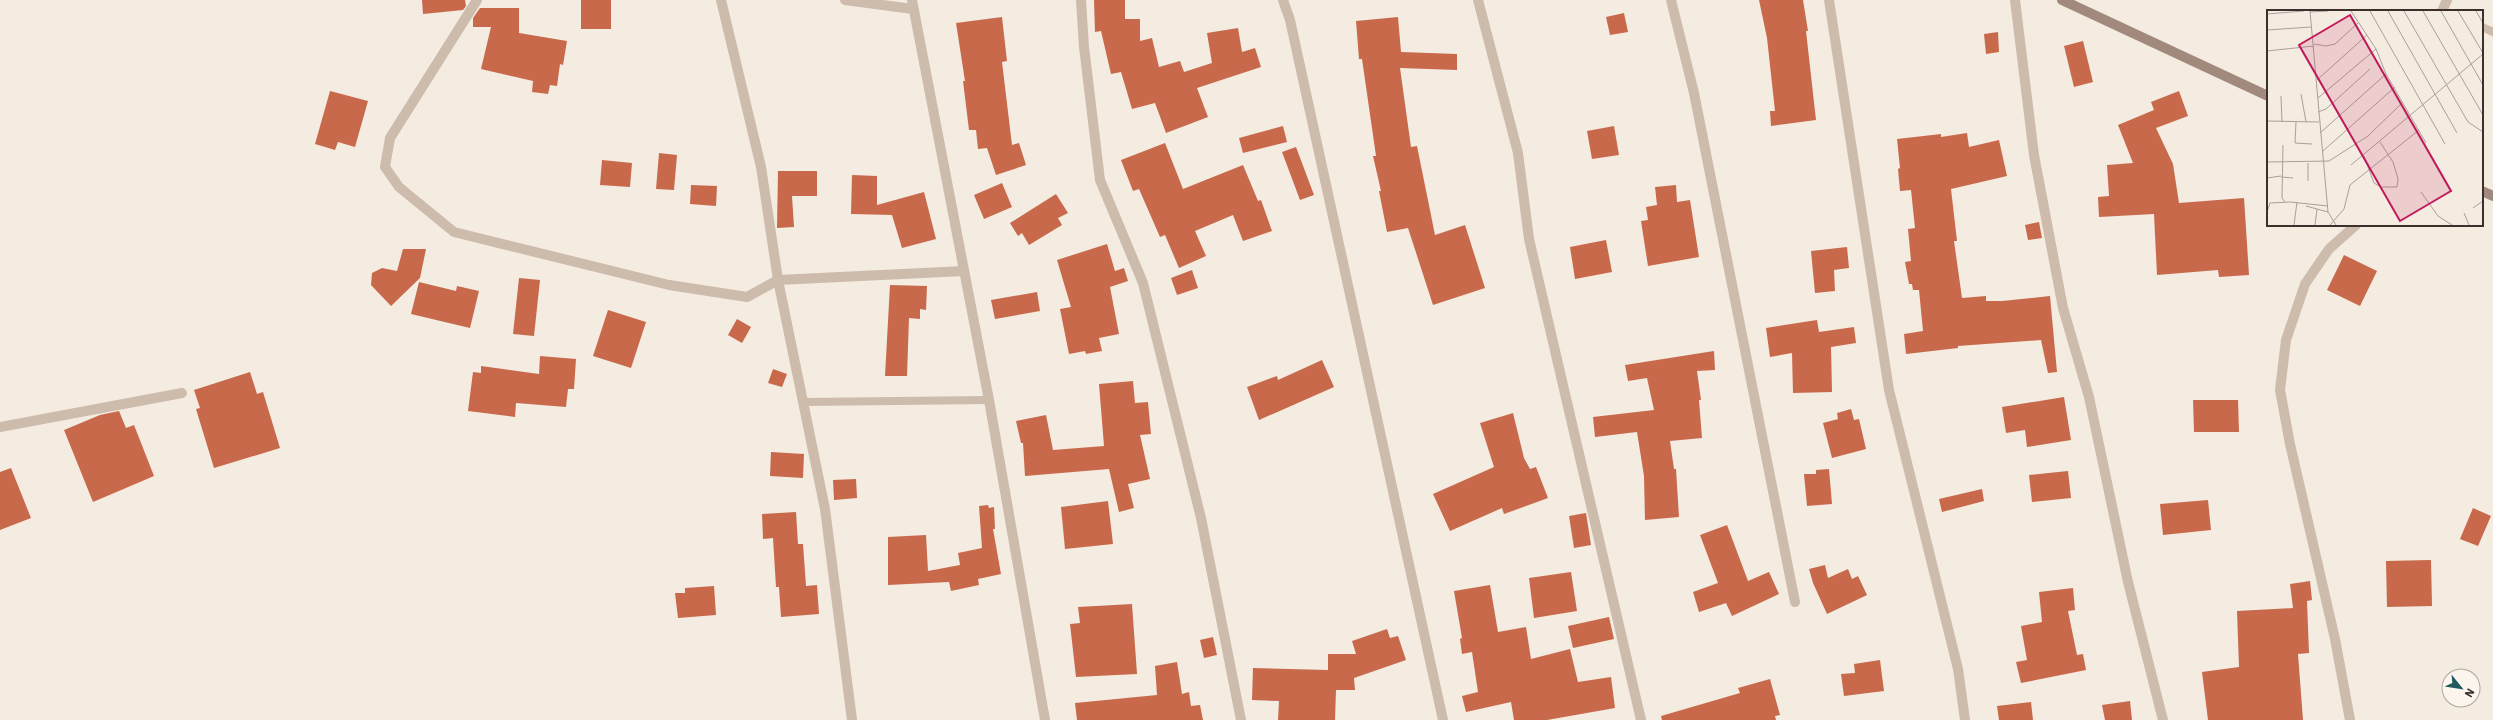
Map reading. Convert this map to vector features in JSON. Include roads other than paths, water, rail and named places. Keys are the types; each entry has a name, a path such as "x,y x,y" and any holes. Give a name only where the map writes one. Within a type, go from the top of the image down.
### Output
{"street":[{"path":"477,0 390,138 385,167 399,187 454,232 669,285 747,297 778,280 964,271"},
{"path":"721,0 761,167 778,280 825,509 852,720"},
{"path":"845,0 913,5 989,400 1045,720"},
{"path":"1081,0 1084,47 1100,180 1143,283 1201,518 1241,720"},
{"path":"1283,0 1290,20 1443,720"},
{"path":"1478,0 1518,153 1530,239 1642,720"},
{"path":"1671,0 1694,93 1795,602"},
{"path":"1829,0 1889,390 1958,669 1965,720"},
{"path":"2015,0 2034,155 2063,308 2088,397 2128,582 2163,720"},
{"path":"2062,0 2267,96"},
{"path":"2483,191 2493,196"},
{"path":"2350,720 2335,638 2290,444 2280,390 2286,340 2306,284 2329,249 2355,226"},
{"path":"0,427 182,392"}],"lane":[{"path":"2483,27 2493,32"},
{"path":"804,402 989,400"}]}
